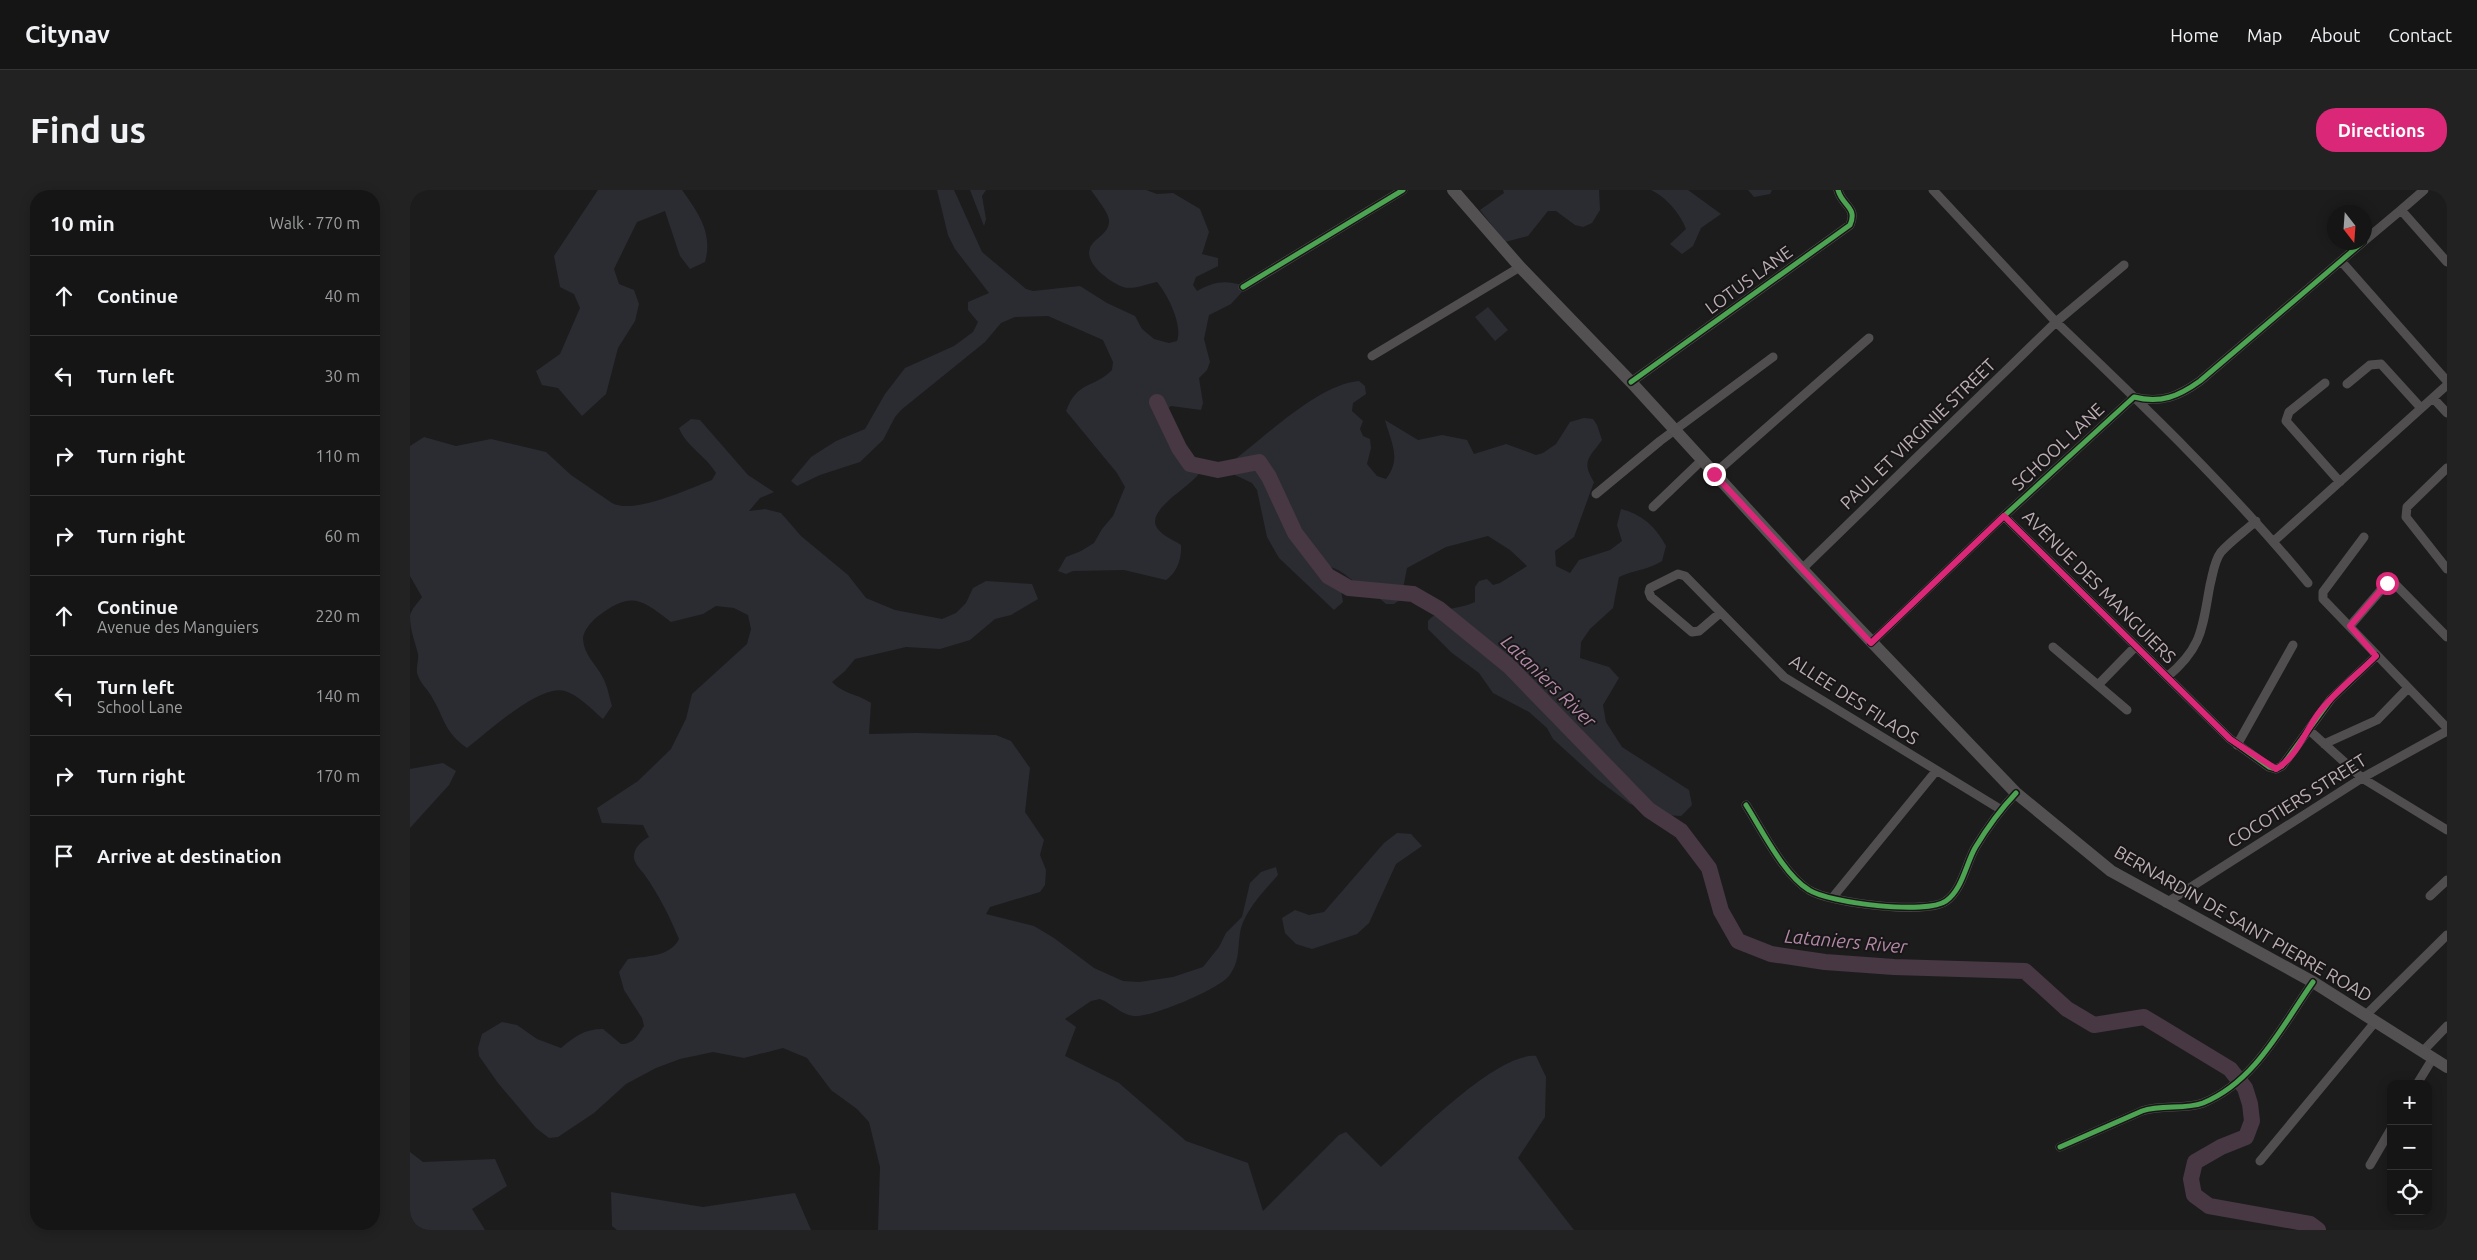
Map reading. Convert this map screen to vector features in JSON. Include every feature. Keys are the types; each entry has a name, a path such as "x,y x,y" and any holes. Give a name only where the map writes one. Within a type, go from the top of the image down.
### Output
{"main road":[{"name":"BERNARDIN DE SAINT PIERRE ROAD","path":"1453,190 1520,267 1631,382 1871,643 2016,793 2111,871 2166,903 2313,982 2447,1067"}],"street":[{"path":"1242,287 1403,190"},
{"name":"LOTUS LANE","path":"1631,382 1850,225 1853,218 1852,210 1841,200 1838,190"},
{"path":"1933,190 2056,322 2134,397 2256,521 2308,583"},
{"path":"2372,235 2424,190"},
{"path":"2401,210 2447,262"},
{"path":"2134,397 2148,400 2166,399 2182,394 2200,381 2354,250"},
{"path":"2274,541 2433,398 2447,383 2341,261"},
{"name":"PAUL ET VIRGINIE STREET","path":"1802,569 2056,322 2124,265"},
{"path":"1372,356 1520,267"},
{"path":"1714,474 1869,338"},
{"path":"1596,494 1660,441 1676,431 1773,357"},
{"path":"2346,384 2370,365 2381,364 2421,408"},
{"path":"2325,382 2289,412 2286,421 2340,482"},
{"name":"SCHOOL LANE","path":"1871,643 2004,516 2134,397"},
{"path":"2433,398 2447,413"},
{"path":"1652,506 1702,460"},
{"path":"2447,468 2407,507 2406,516 2447,569"},
{"name":"AVENUE DES MANGUIERS","path":"2004,516 2233,742 2276,769 2282,766 2309,730"},
{"path":"2167,676 2183,663 2194,650 2200,638 2214,566 2221,553 2256,521"},
{"path":"2364,537 2322,594 2323,599 2447,729"},
{"name":"ALLEE DES FILAOS","path":"1720,613 1699,631 1692,632 1650,597 1650,588 1678,574 1685,576 1784,677 2000,809"},
{"path":"2350,626 2387,583 2392,581 2447,637"},
{"path":"2233,742 2293,645"},
{"path":"2098,685 2136,646"},
{"path":"2053,647 2127,710"},
{"path":"2376,656 2331,699 2309,730 2362,778 2447,830"},
{"path":"2324,744 2377,720 2408,688"},
{"name":"COCOTIERS STREET","path":"2166,903 2362,778 2447,729"},
{"path":"1833,897 1936,771"},
{"path":"1746,806 1791,874 1810,891 1833,897 1909,909 1934,906 1946,901 1956,891 1974,850 2000,809 2016,793"},
{"path":"2430,896 2447,880"},
{"path":"2260,1161 2371,1018 2447,934"},
{"path":"2060,1147 2142,1110 2156,1106 2202,1103 2233,1087 2249,1073 2313,982"},
{"path":"2419,1080 2428,1054 2447,1026"},
{"path":"2370,1165 2387,1136"}],"shaded area":[{"path":"598,190 682,190 703,224 706,233 707,252 705,262 690,269 680,256 665,211 637,222 614,269 619,284 634,290 639,304 635,321 618,348 606,394 582,416 558,388 542,385 536,371 560,354 580,308 574,294 560,287 554,256"},
{"path":"937,190 954,190 982,252 1026,289 1033,291 1080,286 1107,303 1135,316 1142,329 1154,339 1169,343 1177,341 1178,327 1170,302 1157,282 1136,287 1123,287 1105,277 1094,266 1089,254 1090,248 1105,232 1109,225 1109,220 1091,190 1146,190 1157,194 1173,193 1200,209 1209,232 1202,254 1218,258 1218,266 1196,277 1193,285 1197,291 1213,284 1224,282 1241,285 1242,292 1231,304 1209,315 1204,339 1210,362 1207,370 1199,378 1203,403 1201,410 1171,406 1161,413 1179,454 1200,472 1164,505 1155,519 1156,526 1161,532 1181,545 1178,565 1166,580 1124,570 1073,571 1066,574 1058,571 1066,557 1094,543 1102,529 1113,516 1125,487 1117,473 1066,411 1071,401 1081,389 1112,370 1113,362 1103,340 1048,316 1015,317 1001,323 985,342 901,410 895,417 883,440 860,462 820,475 797,486 791,481 811,457 836,441 865,429 885,394 905,368 954,346 973,332 978,322 968,310 968,302 989,293 955,249 948,235"},
{"path":"970,190 986,190 982,196 986,219 984,226"},
{"path":"1503,190 1599,190 1600,210 1592,223 1583,227 1575,225 1556,211 1548,211 1528,236 1505,242 1480,210 1504,193"},
{"path":"1651,190 1688,190 1721,214 1701,228 1693,246 1682,254 1670,244 1686,229 1676,211 1667,201"},
{"path":"1748,190 1772,190 1770,194 1754,197"},
{"path":"1488,307 1508,330 1495,341 1475,317"},
{"path":"1359,381 1365,386 1366,394 1353,403 1352,411 1363,421 1360,429 1363,436 1370,439 1371,448 1367,464 1377,476 1386,479 1393,464 1394,450 1385,420 1418,440 1442,435 1467,440 1474,454 1506,444 1536,455 1543,453 1556,444 1570,422 1584,418 1593,419 1602,440 1590,456 1587,464 1594,482 1574,537 1555,551 1556,566 1570,573 1579,560 1610,550 1622,541 1617,525 1621,509 1629,511 1648,522 1666,546 1662,561 1619,577 1613,608 1590,629 1581,642 1580,658 1609,667 1619,678 1603,705 1606,722 1622,747 1689,790 1692,805 1681,816 1665,815 1630,804 1597,779 1553,739 1547,728 1529,712 1493,693 1479,673 1452,653 1428,629 1428,621 1433,616 1475,602 1475,587 1479,581 1487,579 1493,585 1500,583 1527,566 1510,550 1488,536 1446,547 1407,568 1401,599 1394,604 1386,604 1335,568 1315,565 1320,573 1341,591 1343,602 1334,610 1279,558 1267,537 1257,490 1252,483 1235,475 1232,468 1233,461 1310,401 1343,384"},
{"path":"691,419 700,420 748,475 774,492 760,498 749,511 765,509 781,513 801,536 848,575 866,598 895,610 942,619 956,613 966,603 973,588 986,581 1032,584 1038,599 1011,615 995,619 970,640 940,649 906,647 855,659 832,682 846,692 871,703 869,734 996,735 1011,741 1030,768 1025,812 1044,840 1040,855 1046,870 1045,885 1040,892 990,907 986,914 1034,926 1054,938 1094,968 1123,981 1139,982 1173,977 1203,967 1219,947 1226,933 1242,917 1250,883 1261,872 1276,867 1278,875 1247,913 1241,928 1237,959 1229,976 1200,995 1147,1015 1133,1016 1100,999 1091,1001 1065,1019 1076,1027 1065,1056 1119,1083 1186,1141 1248,1163 1263,1211 1339,1135 1346,1132 1381,1167 1477,1082 1499,1068 1519,1059 1536,1056 1546,1077 1545,1117 1518,1158 1574,1230 878,1230 880,1167 869,1122 857,1109 831,1090 807,1058 783,1048 744,1058 713,1052 680,1059 656,1068 626,1084 594,1113 558,1137 549,1138 536,1128 498,1083 479,1056 478,1048 482,1034 502,1022 517,1025 537,1039 561,1048 580,1034 596,1029 603,1029 621,1044 629,1043 635,1039 644,1026 642,1018 624,990 619,972 628,959 657,955 670,949 679,939 659,897 635,860 636,848 649,837 643,825 602,823 597,808 638,781 671,749 686,719 692,694 747,644 751,629 748,615 734,608 716,606 703,614 671,622 643,603 627,601 619,603 595,619 583,636 585,650 604,679 612,706 603,719 576,696 565,691 554,691 542,694 514,711 467,748 459,742 446,726 433,699 417,673 418,654 410,616 413,608 422,597 410,576 410,446 424,437 456,446 491,439 546,452 571,475 612,503 622,506 634,506 676,494 712,480 716,473 686,440 679,428"},
{"path":"443,763 456,771 449,785 410,828 410,769"},
{"path":"1397,833 1411,834 1422,846 1396,864 1369,923 1357,934 1312,949 1296,944 1285,933 1282,918 1295,910 1309,915 1324,912 1384,843"},
{"path":"410,1152 423,1162 495,1159 507,1186 472,1209 485,1230 414,1230 410,1225"},
{"path":"611,1192 703,1207 795,1193 811,1230 617,1230 612,1226"}],"waterway":[{"name":"Lataniers River","path":"1157,402 1179,448 1190,464 1218,470 1259,462 1269,477 1295,533 1328,576 1349,588 1413,594 1439,609 1509,666 1649,810 1681,831 1709,868 1721,911 1738,941 1771,954 1825,962 1894,967 2025,971 2067,1009 2094,1025 2144,1017 2230,1069 2245,1088 2250,1104 2252,1121 2246,1137 2221,1147 2195,1162 2191,1179 2194,1195 2209,1206 2310,1224 2318,1230"}],"cycle path":[{"path":"1243,287 1403,190"},
{"path":"1631,382 1850,225 1852,219 1851,210 1838,190"},
{"path":"1871,643 2004,516 2134,397 2153,400 2161,399 2177,394 2200,381 2354,250"},
{"path":"2004,516 2230,739 2269,767 2276,769 2282,766 2331,699 2376,656"},
{"path":"1746,805 1782,863 1809,890 1820,895 1856,903 1878,906 1919,907 1935,905 1946,901 1951,896 1960,884 1972,854 1989,826 2016,793"},
{"path":"2060,1147 2142,1111 2196,1105 2221,1094 2238,1081 2266,1051 2313,982"}],"route":[{"path":"1714,474 1871,643 2004,516 2230,739 2269,767 2276,769 2282,766 2297,747 2331,699 2376,656 2350,626 2387,583"}]}
